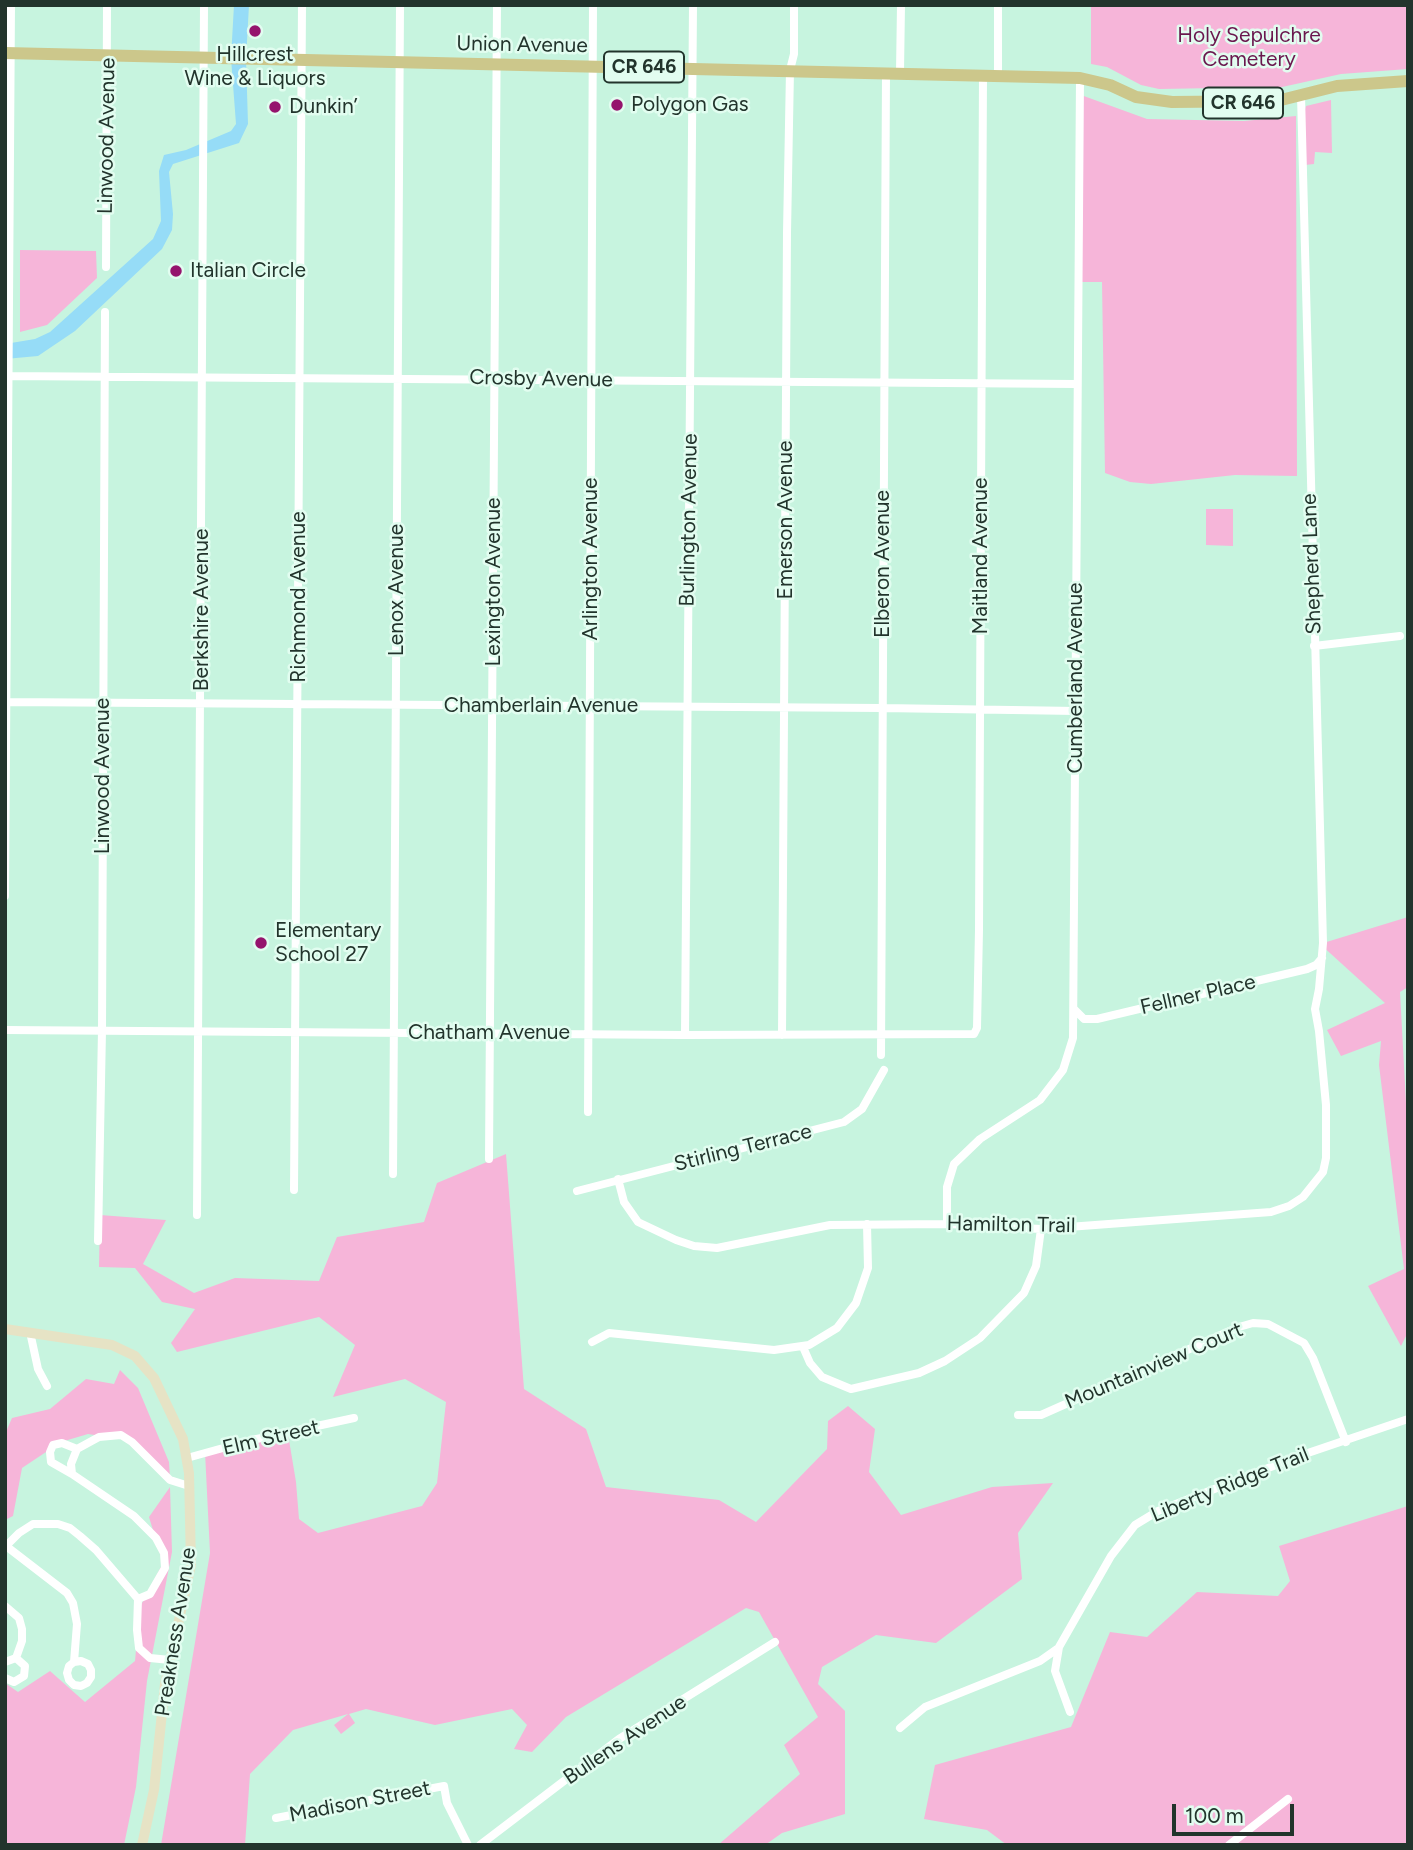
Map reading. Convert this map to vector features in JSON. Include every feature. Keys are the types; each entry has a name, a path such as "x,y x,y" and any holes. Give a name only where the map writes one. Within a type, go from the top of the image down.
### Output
{"main road":[{"name":"Union Avenue","path":"8,53 1080,78"},
{"name":"CR 646","path":"1080,78 1110,85 1152,101 1255,103 1277,101 1360,83 1408,81"},
{"name":"Preakness Avenue","path":"5,1329 112,1345 135,1356 147,1369 163,1395 183,1439 189,1486 191,1564 163,1700 154,1790 142,1845"}],"street":[{"path":"5,896 10,5"},
{"name":"Linwood Avenue","path":"106,267 107,5"},
{"name":"Berkshire Avenue","path":"197,1215 204,5"},
{"name":"Richmond Avenue","path":"294,1190 302,5"},
{"name":"Lenox Avenue","path":"393,1174 400,5"},
{"name":"Lexington Avenue","path":"489,1159 497,5"},
{"name":"Arlington Avenue","path":"587,1112 593,5"},
{"name":"Burlington Avenue","path":"685,1035 693,5"},
{"name":"Emerson Avenue","path":"782,1035 790,70 794,54 794,5"},
{"path":"900,72 901,5"},
{"path":"998,5 998,75"},
{"name":"Elberon Avenue","path":"881,1055 886,72"},
{"name":"Maitland Avenue","path":"972,1035 977,1028 983,74"},
{"name":"Cumberland Avenue","path":"947,1224 947,1187 954,1164 980,1139 1040,1100 1056,1082 1071,1050 1074,1009 1077,711 1080,78"},
{"name":"Shepherd Lane","path":"1301,95 1322,958 1315,1010 1319,1031"},
{"name":"Linwood Avenue","path":"98,1241 102,1030 105,312"},
{"name":"Crosby Avenue","path":"7,376 1077,384"},
{"path":"1314,646 1400,636"},
{"name":"Chamberlain Avenue","path":"6,702 1077,711"},
{"name":"Fellner Place","path":"1074,1009 1079,1017 1097,1019 1307,970 1322,958"},
{"name":"Chatham Avenue","path":"5,1030 972,1035"},
{"name":"Hamilton Trail","path":"618,1179 624,1202 638,1222 655,1232 694,1246 729,1247 816,1227 947,1224 1041,1229 1271,1212 1289,1206 1303,1197 1323,1172 1326,1158 1326,1105 1319,1031"},
{"name":"Stirling Terrace","path":"577,1191 844,1122 862,1110 884,1070"},
{"path":"592,1342 610,1333 774,1350 803,1347 837,1328 856,1303 868,1268 867,1224"},
{"path":"803,1347 810,1363 822,1377 851,1389 919,1373 945,1361 987,1331 1024,1293 1036,1266 1041,1229"},
{"name":"Mountainview Court","path":"1018,1415 1041,1415 1239,1327 1268,1324 1304,1343 1346,1442"},
{"path":"30,1332 38,1369 47,1386"},
{"name":"Elm Street","path":"187,1458 252,1440 354,1418"},
{"name":"Liberty Ridge Trail","path":"1070,1712 1055,1671 1059,1647 1115,1549 1146,1517 1299,1456 1408,1419"},
{"path":"72,1474 71,1464 77,1449 99,1437 121,1435 132,1442 170,1480 189,1486"},
{"path":"77,1449 68,1443 53,1446 50,1452 51,1462 134,1516 156,1538 164,1553 165,1568 150,1594 138,1599"},
{"path":"74,1662 77,1624 74,1603 67,1593 6,1547 19,1533 33,1524 58,1524 70,1528 96,1550 138,1599 139,1648 150,1658 170,1660"},
{"path":"5,1606 19,1618 22,1629 16,1658"},
{"name":"Bullens Avenue","path":"480,1845 619,1739 775,1642"},
{"path":"900,1728 925,1707 1040,1661 1059,1647"},
{"path":"5,1662 16,1658"},
{"path":"5,1678 14,1682 24,1676 25,1665 16,1658"},
{"name":"Madison Street","path":"276,1818 444,1786 447,1802 467,1845"},
{"path":"1229,1845 1288,1799"}],"green space":[{"name":"Holy Sepulchre Cemetery","path":"1091,5 1408,5 1408,69 1341,74 1264,91 1217,88 1159,89 1141,85 1107,67 1091,64"},
{"path":"1081,95 1147,119 1244,121 1296,116 1297,476 1235,475 1151,484 1130,482 1105,473 1102,282 1078,282"},
{"path":"1331,100 1332,153 1315,152 1314,164 1305,165 1306,106"},
{"path":"20,250 96,251 97,278 47,325 20,332"},
{"path":"1206,509 1233,509 1233,546 1206,545"},
{"path":"1408,917 1408,987 1400,992 1408,1140 1408,1332 1401,1346 1368,1286 1404,1269 1379,1065 1381,1041 1341,1056 1327,1030 1385,1003 1320,944"},
{"path":"506,1154 524,1389 586,1429 606,1487 719,1500 756,1522 827,1449 828,1421 848,1406 875,1429 869,1472 901,1515 992,1487 1053,1483 1018,1533 1022,1579 936,1643 876,1635 822,1667 818,1684 845,1711 845,1814 782,1833 765,1845 718,1845 800,1774 784,1745 818,1717 759,1612 746,1608 566,1717 532,1752 514,1749 527,1725 512,1709 435,1725 366,1709 349,1714 355,1723 341,1734 334,1725 348,1714 293,1730 250,1774 245,1845 161,1845 210,1553 205,1452 287,1428 299,1519 318,1533 422,1506 437,1483 446,1402 405,1379 333,1397 355,1345 319,1317 177,1352 171,1343 195,1309 162,1302 135,1268 99,1267 100,1215 166,1220 143,1264 194,1293 235,1278 319,1281 337,1237 424,1222 437,1183"},
{"path":"120,1370 138,1388 169,1462 170,1479 127,1440 88,1434 61,1442 22,1468 13,1516 5,1520 5,1434 12,1418 50,1409 86,1379 114,1384"},
{"path":"170,1487 172,1552 147,1681 136,1787 124,1845 5,1845 5,1683 18,1692 50,1671 85,1702 135,1661 140,1607 163,1563 149,1517"},
{"path":"1408,1506 1408,1845 1007,1845 987,1830 924,1819 935,1765 1071,1727 1110,1632 1147,1637 1197,1592 1278,1596 1290,1581 1279,1546"}],"water":[{"path":"234,5 249,5 246,59 248,124 239,143 173,164 169,172 172,230 162,249 75,331 38,356 5,359 5,344 35,339 50,332 153,239 161,221 159,171 164,155 186,150 231,131 236,124 231,58"}],"place":[{"name":"Hillcrest Wine & Liquors","path":"255,31"},
{"name":"Polygon Gas","path":"617,105"},
{"name":"Dunkin’","path":"275,107"},
{"name":"Italian Circle","path":"176,271"},
{"name":"Elementary School 27","path":"261,943"}]}
